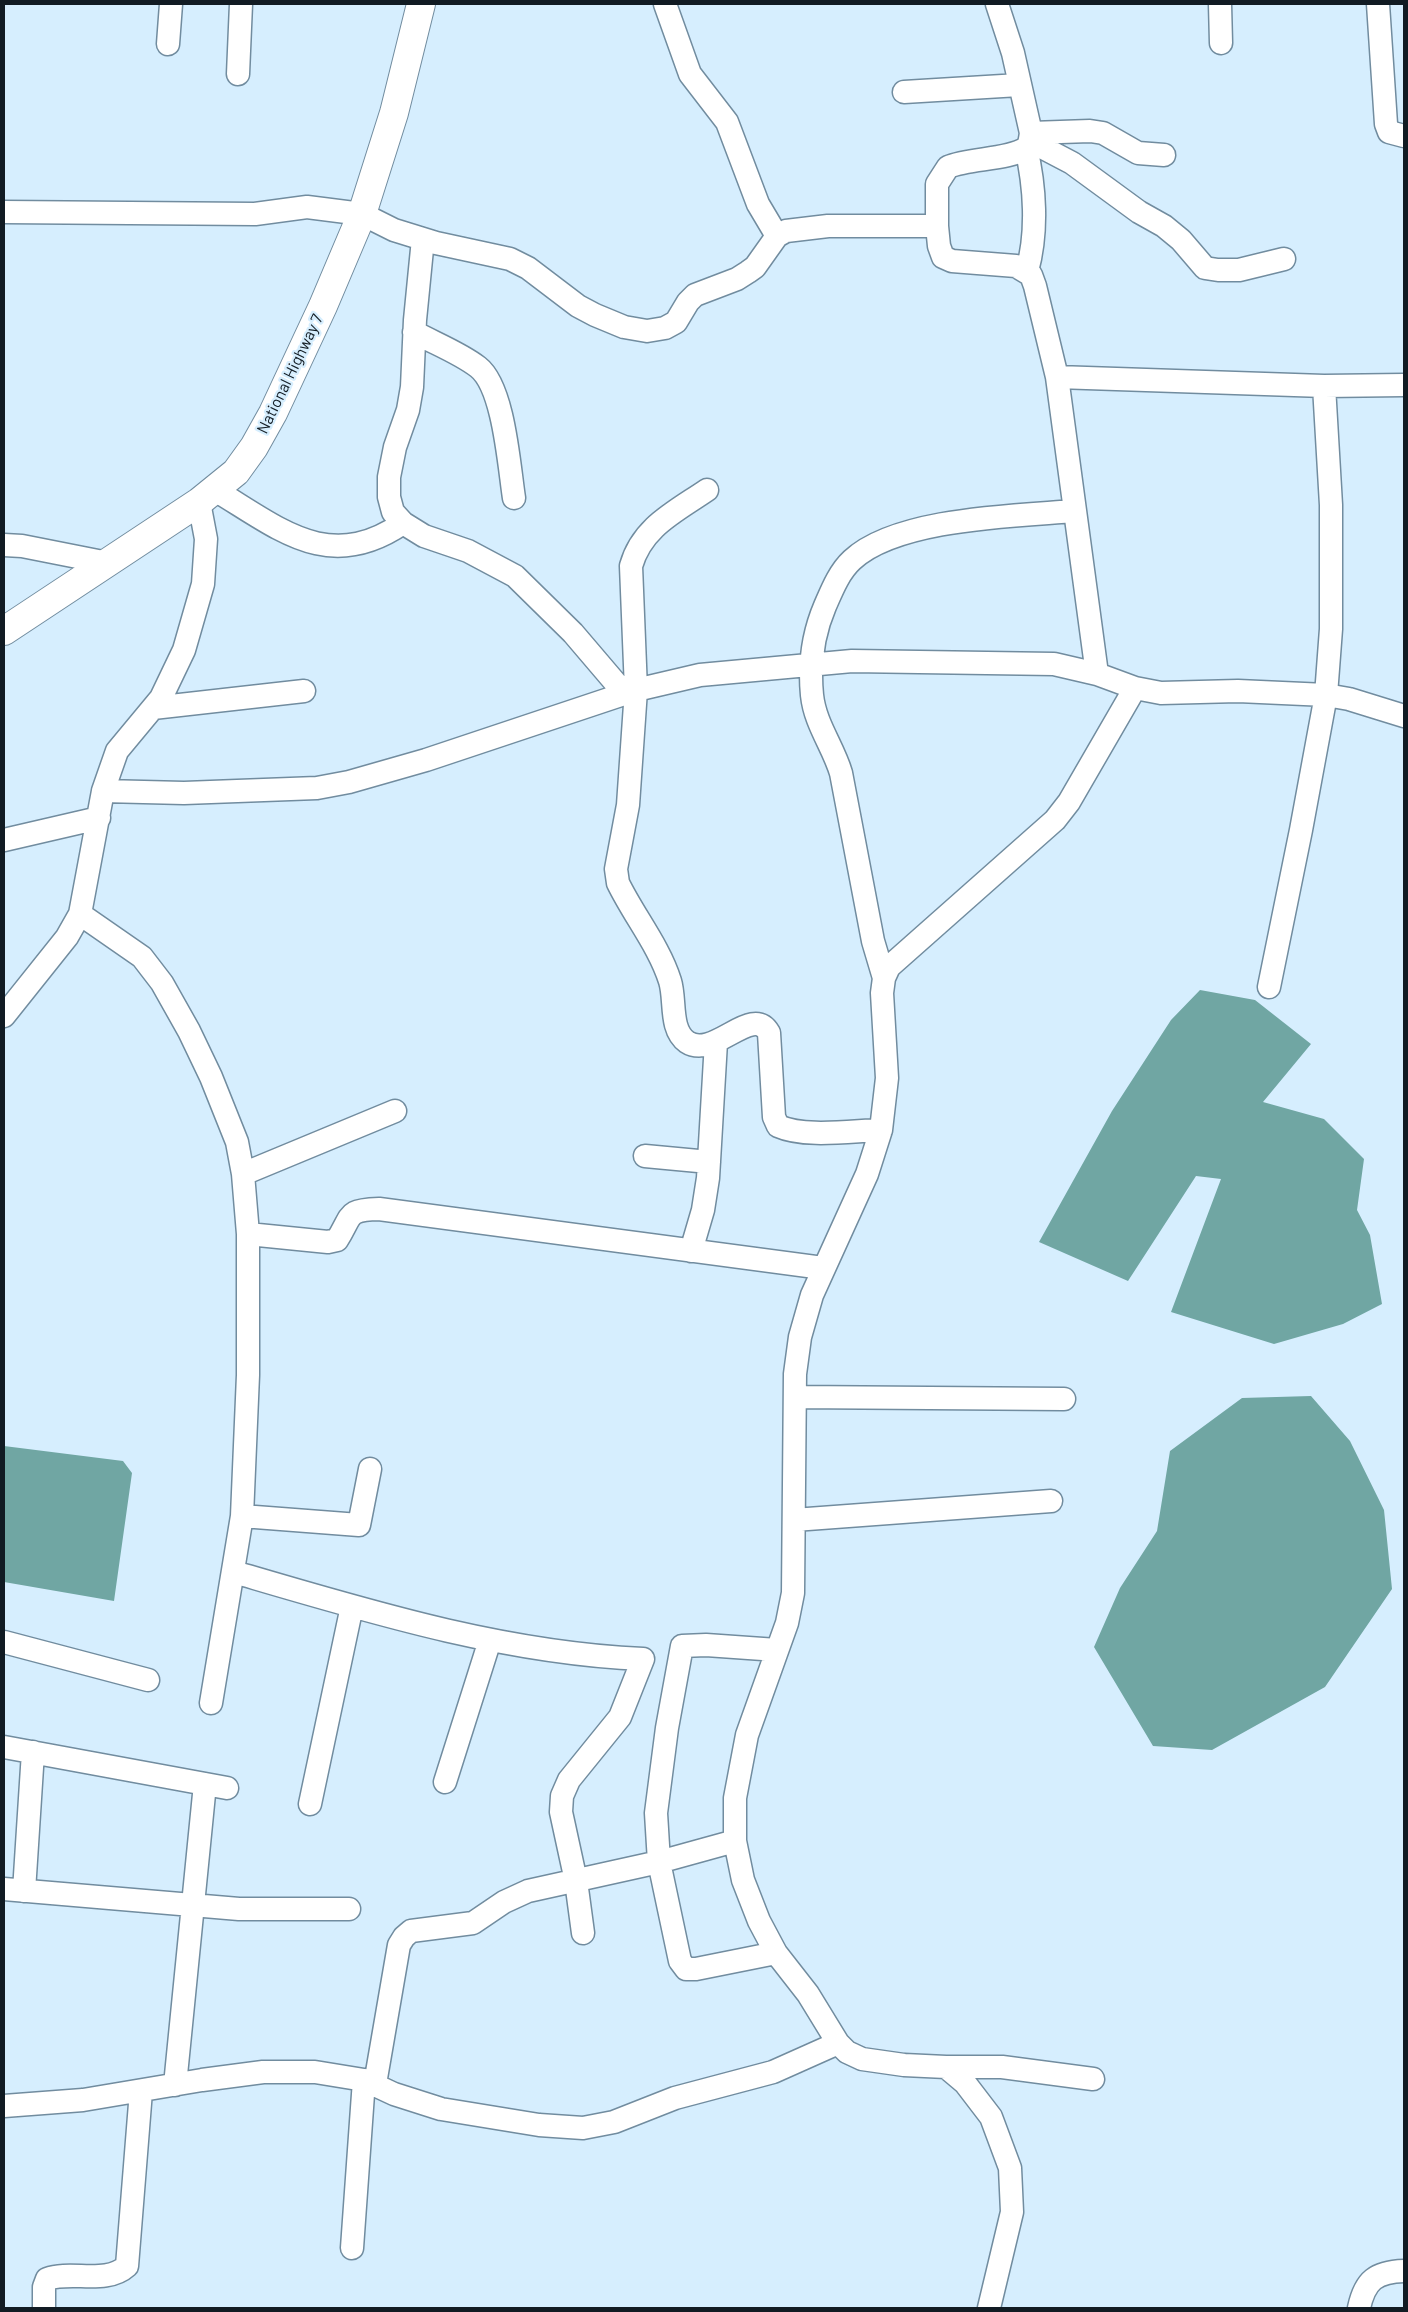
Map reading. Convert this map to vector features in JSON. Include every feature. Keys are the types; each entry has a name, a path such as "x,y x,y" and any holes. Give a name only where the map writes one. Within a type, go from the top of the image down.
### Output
{"main road":[{"name":"National Highway 7","path":"4,631 207,496 236,472 254,447 273,413 341,266 362,214 394,112 422,4"}],"street":[{"path":"168,44 170,4"},
{"path":"238,74 240,4"},
{"path":"664,4 690,74 727,122 752,190 777,236"},
{"path":"997,4 1013,53 1029,141 1032,171 1033,237 1026,271"},
{"path":"1220,4 1221,42"},
{"path":"1378,4 1386,124 1389,132 1404,136"},
{"path":"904,92 1019,85"},
{"path":"1097,674 1057,377 1035,286 1031,275 1026,271 1005,264 952,261 943,257 939,246 937,226 937,184 948,167 1006,154 1029,141 1090,131 1103,133 1138,153 1164,154"},
{"path":"1029,141 1072,163 1139,212 1164,226 1181,240 1205,268 1239,270 1284,259"},
{"path":"4,212 255,214 308,207 362,214 394,230 423,239 510,259 528,268 578,306 595,315 624,327 647,331 664,328 676,322 688,302 695,295 738,279 755,267 777,236 796,229 828,226 937,226"},
{"path":"423,239 414,332 412,387 408,410 395,447 389,476 389,496 393,512 403,523 424,536 468,550 515,576 631,692"},
{"path":"414,332 478,367 488,378 500,408 514,498"},
{"path":"1057,377 1324,386 1404,385"},
{"path":"1269,986 1326,695 1332,629 1331,505 1324,386"},
{"path":"707,490 663,520 643,538 631,566 631,692 628,805 616,869 618,883 661,959 670,982 675,1019 681,1035 689,1043 698,1045 716,1042 747,1025 758,1023 765,1026 769,1033 774,1117 778,1126 787,1130 803,1132 880,1130"},
{"path":"4,1016 67,937 80,914 103,791 117,751 153,708 170,681 184,650 203,584 207,496 309,543 345,545 368,542 403,523"},
{"path":"884,978 868,915 841,773 837,760 817,720 812,695 814,640 835,583 851,561 866,550 893,538 930,526 968,520 1075,511"},
{"path":"4,545 22,546 108,563"},
{"path":"103,791 184,793 316,788 349,782 444,754 631,692 700,675 852,661 1054,664 1097,674 1135,688 1161,694 1238,691 1326,695 1349,699 1404,716"},
{"path":"1093,2079 1002,2067 904,2065 862,2059 848,2052 838,2043 808,1994 776,1953 759,1921 743,1880 735,1840 735,1798 747,1735 787,1623 793,1593 795,1397 800,1337 812,1295 867,1174 880,1130 887,1078 882,993 884,978 889,967 1055,820 1069,802 1135,688"},
{"path":"153,708 304,691"},
{"path":"4,840 98,818"},
{"path":"80,914 142,957 162,983 189,1031 211,1077 237,1142 243,1174 248,1234 248,1375 242,1516 211,1703"},
{"path":"691,1251 702,1210 709,1162 716,1042"},
{"path":"243,1174 395,1112"},
{"path":"645,1156 709,1162"},
{"path":"248,1234 328,1242 337,1240 349,1216 358,1210 379,1209 823,1268"},
{"path":"795,1397 1064,1399"},
{"path":"242,1516 359,1525 370,1470"},
{"path":"794,1520 1051,1501"},
{"path":"234,1572 352,1606 490,1640 596,1657 643,1659 620,1716 569,1780 562,1796 561,1812 576,1881 583,1934"},
{"path":"310,1804 352,1606"},
{"path":"445,1782 490,1640"},
{"path":"4,1642 148,1680"},
{"path":"776,1953 696,1969 686,1969 680,1961 659,1862 656,1813 667,1728 682,1646 706,1645 777,1650"},
{"path":"4,1747 227,1788"},
{"path":"33,1752 14,1890 239,1909 349,1909"},
{"path":"175,2085 205,1784"},
{"path":"352,2248 369,2082 399,1945 404,1937 411,1931 473,1922 504,1902 528,1891 659,1862 735,1840"},
{"path":"4,2106 83,2100 263,2072 315,2072 369,2082 394,2094 441,2109 539,2125 583,2128 614,2122 675,2098 773,2072 838,2043"},
{"path":"946,2067 965,2083 990,2117 1010,2168 1012,2212 989,2308"},
{"path":"44,2308 44,2287 47,2279 56,2276 108,2275 120,2273 127,2266 141,2091"},
{"path":"1359,2308 1365,2287 1376,2276 1404,2271"}],"shaded area":[{"path":"1200,990 1255,1000 1311,1044 1263,1102 1324,1119 1364,1159 1357,1210 1370,1235 1382,1304 1343,1324 1274,1344 1171,1312 1221,1179 1196,1176 1128,1281 1039,1242 1112,1111 1171,1020"},
{"path":"1311,1396 1350,1441 1384,1510 1392,1589 1325,1687 1212,1750 1153,1746 1094,1647 1120,1588 1157,1531 1170,1451 1242,1398"},
{"path":"4,1446 123,1461 132,1473 114,1601 4,1582"}]}
